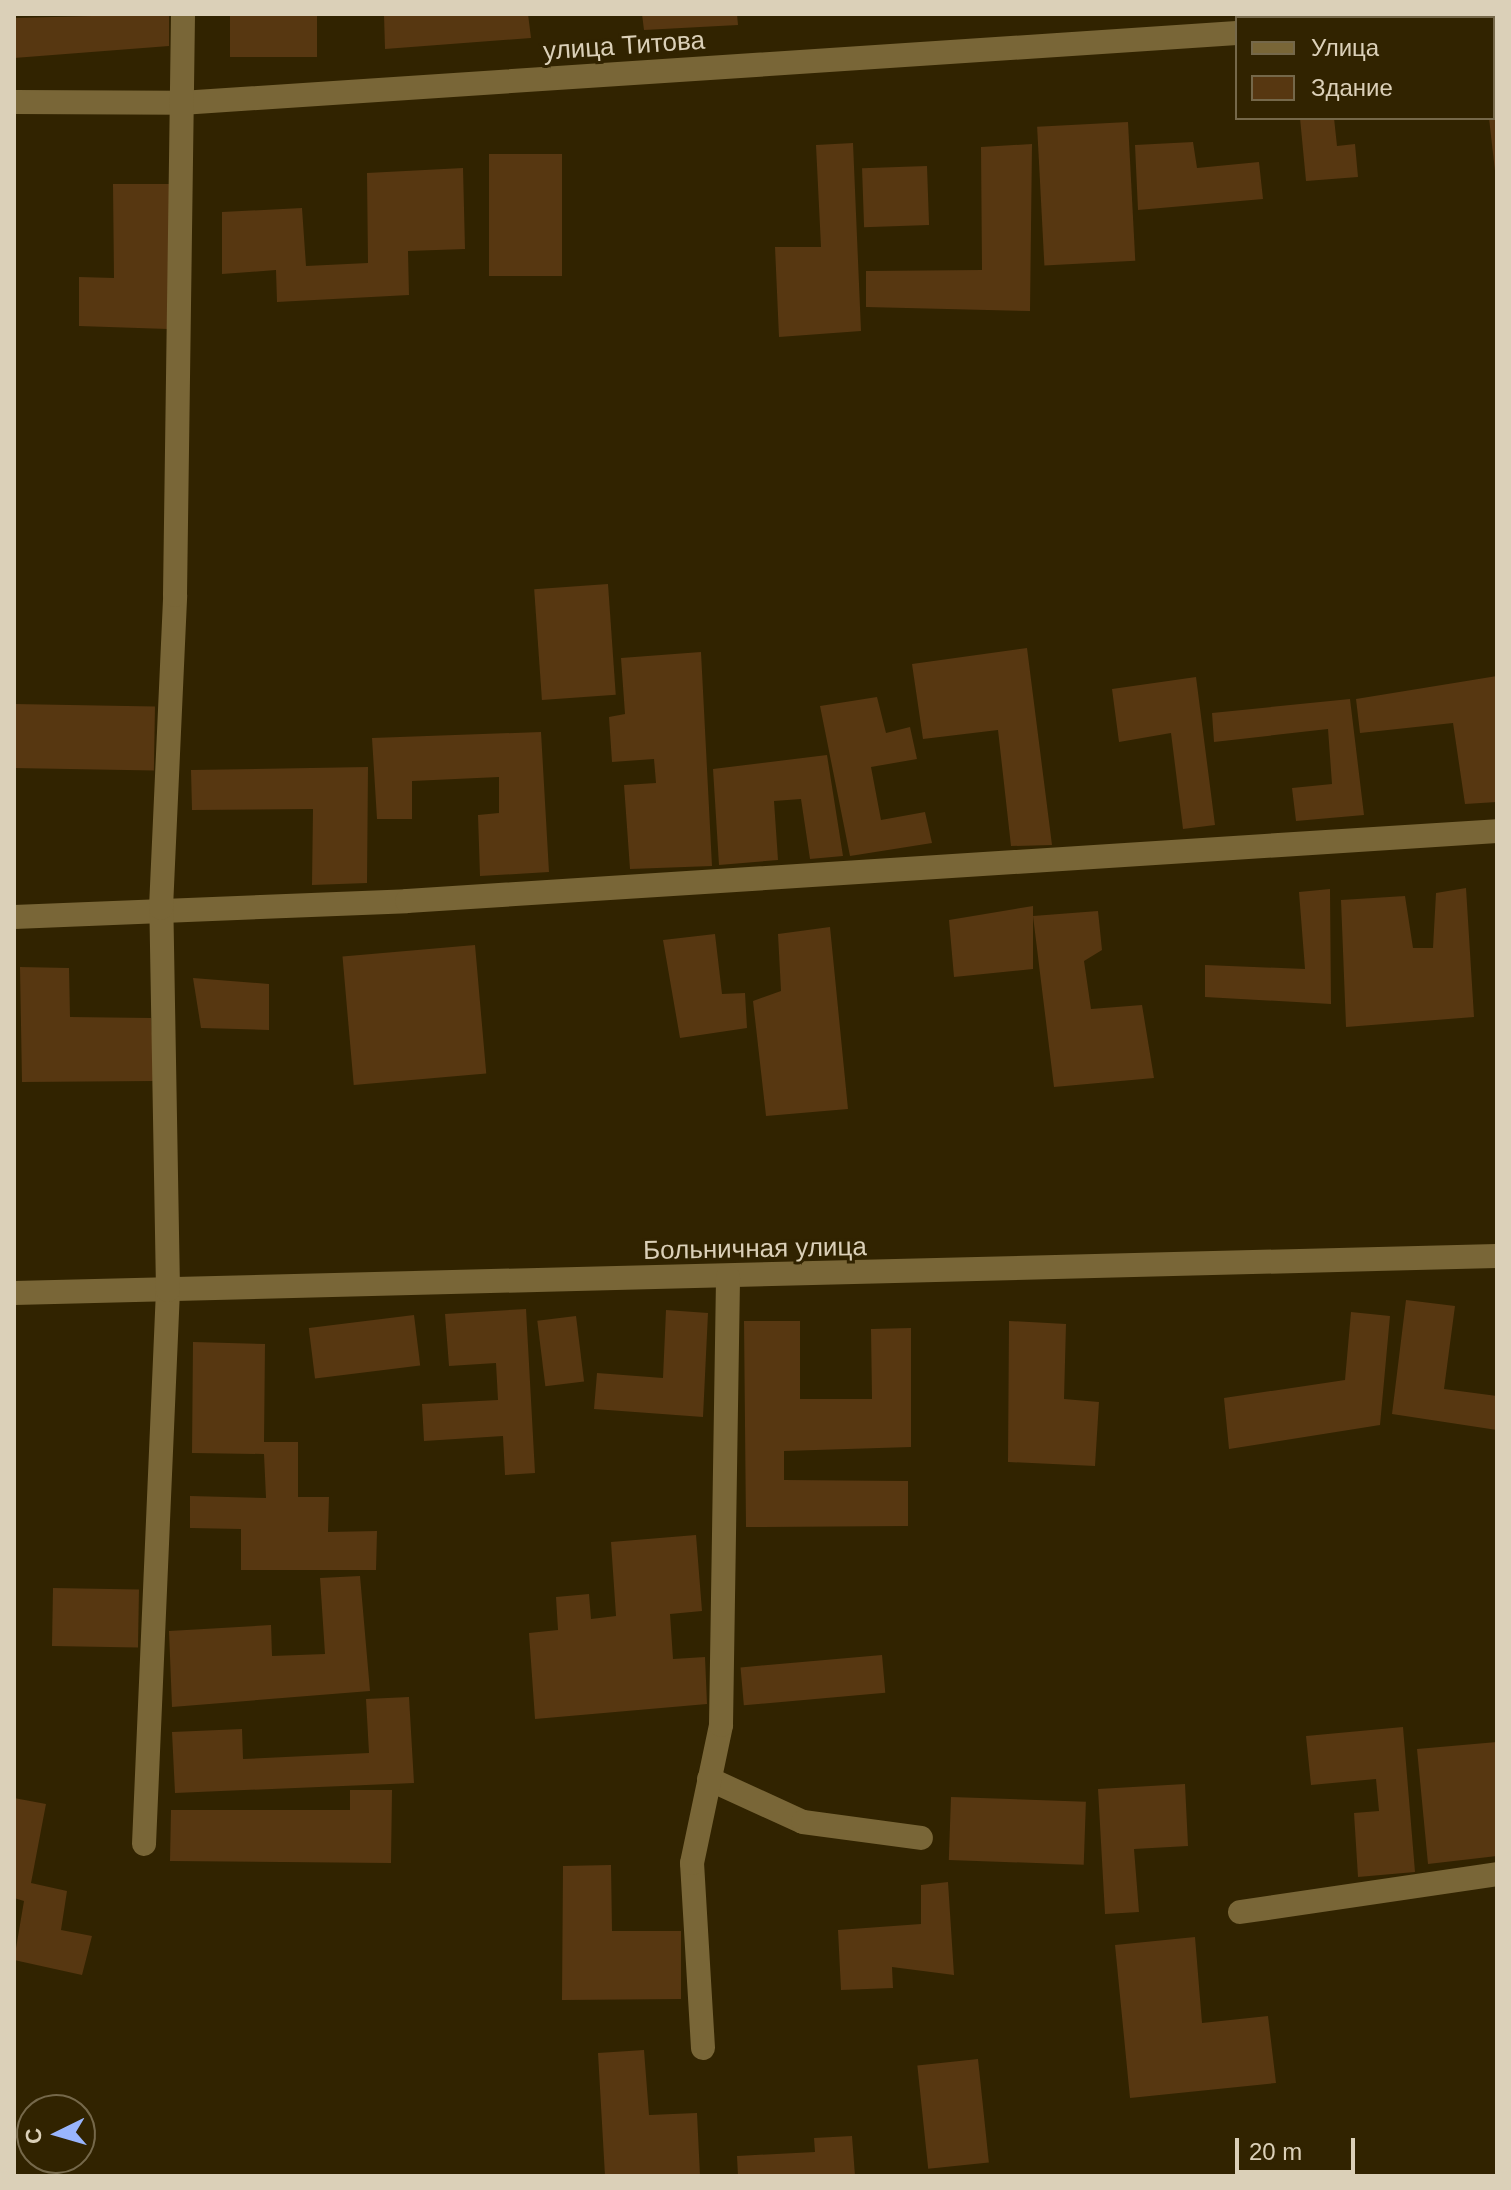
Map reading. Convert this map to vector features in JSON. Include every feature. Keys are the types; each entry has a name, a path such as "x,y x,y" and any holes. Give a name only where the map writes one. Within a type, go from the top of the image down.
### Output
{"street":[{"path":"144,1844 168,1290 161,908 175,595 183,14"},
{"name":"улица Титова","path":"14,102 181,103 1235,33"},
{"path":"14,917 161,908 407,901 1497,831"},
{"name":"Больничная улица","path":"14,1293 1497,1256"},
{"path":"703,2048 692,1863 721,1725 728,1277"},
{"path":"709,1779 803,1822 921,1838"},
{"path":"1240,1912 1497,1874"}],"building":[{"path":"169,14 169,46 14,58 14,18"},
{"path":"230,14 317,14 317,57 230,57"},
{"path":"384,14 528,14 531,38 385,49"},
{"path":"642,14 737,14 738,25 644,30"},
{"path":"1497,70 1497,171 1489,120 1495,120"},
{"path":"1300,120 1334,120 1337,146 1355,144 1358,177 1306,181"},
{"path":"1128,122 1135,261 1044,266 1037,127"},
{"path":"1193,142 1197,168 1259,162 1263,199 1138,210 1135,145"},
{"path":"853,143 861,331 779,337 775,247 821,247 816,145"},
{"path":"1032,144 1030,311 866,307 866,271 982,270 981,147"},
{"path":"489,154 562,154 562,276 489,276"},
{"path":"927,166 929,225 864,227 862,168"},
{"path":"463,168 465,249 408,251 409,295 277,302 276,270 222,274 222,212 302,208 306,266 368,263 367,173"},
{"path":"113,184 171,184 168,329 79,326 79,277 114,278"},
{"path":"608,584 616,695 542,700 534,589"},
{"path":"1027,648 1052,845 1011,846 998,730 923,739 912,664"},
{"path":"701,652 712,866 630,869 624,785 656,783 654,759 612,762 609,717 625,714 621,658"},
{"path":"1497,676 1497,802 1465,804 1453,723 1360,733 1356,699"},
{"path":"1196,677 1215,825 1183,829 1171,733 1119,742 1112,689"},
{"path":"877,697 886,733 910,727 917,759 871,767 881,820 925,812 932,843 850,856 820,706"},
{"path":"1350,699 1364,815 1296,821 1292,788 1332,784 1328,729 1214,742 1212,713"},
{"path":"14,704 155,706 154,770 14,768"},
{"path":"541,732 549,872 480,876 478,815 499,813 499,777 412,781 412,819 377,819 372,738"},
{"path":"827,755 843,856 810,859 801,799 774,801 778,860 719,865 713,769"},
{"path":"368,767 367,883 312,885 313,809 192,810 191,770"},
{"path":"1466,888 1474,1017 1346,1027 1341,900 1405,896 1413,948 1433,948 1436,893"},
{"path":"1330,889 1331,1004 1205,997 1205,965 1305,969 1299,892"},
{"path":"1033,906 1033,969 954,977 949,920"},
{"path":"1098,911 1102,950 1084,961 1091,1009 1142,1005 1154,1078 1054,1087 1033,916"},
{"path":"830,927 848,1109 766,1116 753,1001 781,991 778,934"},
{"path":"715,934 722,994 745,993 747,1028 680,1038 663,940"},
{"path":"475,945 486,1074 354,1085 343,957"},
{"path":"20,967 69,968 70,1017 151,1018 155,1081 22,1082"},
{"path":"193,978 269,984 269,1030 201,1028"},
{"path":"1406,1300 1455,1306 1444,1389 1497,1396 1497,1430 1392,1414"},
{"path":"526,1309 535,1473 505,1475 503,1436 424,1441 422,1404 498,1400 496,1363 449,1366 445,1314"},
{"path":"666,1310 708,1313 703,1417 594,1409 597,1373 663,1378"},
{"path":"1351,1312 1390,1316 1380,1425 1229,1449 1224,1398 1345,1380"},
{"path":"414,1315 420,1366 315,1379 309,1328"},
{"path":"576,1316 584,1382 545,1386 537,1321"},
{"path":"744,1321 800,1321 800,1399 872,1399 871,1329 911,1328 911,1447 784,1451 784,1480 908,1481 908,1526 746,1527"},
{"path":"1009,1321 1066,1324 1064,1399 1099,1402 1095,1466 1008,1462"},
{"path":"193,1342 265,1344 264,1442 298,1442 298,1497 329,1497 328,1532 377,1531 376,1570 241,1570 241,1529 190,1528 190,1496 266,1498 264,1454 192,1453"},
{"path":"696,1535 702,1611 670,1614 673,1659 705,1657 707,1704 535,1719 529,1633 558,1630 556,1597 589,1594 591,1619 616,1616 611,1542"},
{"path":"360,1576 370,1691 172,1707 169,1631 271,1625 272,1656 325,1654 320,1578"},
{"path":"53,1588 139,1590 138,1647 52,1646"},
{"path":"882,1655 885,1693 744,1705 741,1667"},
{"path":"409,1697 414,1783 175,1793 172,1732 242,1729 243,1759 369,1753 366,1699"},
{"path":"1403,1727 1415,1872 1358,1877 1354,1813 1379,1811 1376,1779 1311,1785 1306,1736"},
{"path":"1497,1742 1497,1856 1428,1864 1417,1749"},
{"path":"1185,1784 1188,1846 1134,1849 1139,1912 1105,1914 1098,1789"},
{"path":"350,1790 392,1790 391,1863 170,1861 171,1810 350,1810"},
{"path":"951,1797 1086,1802 1084,1865 949,1860"},
{"path":"14,1798 46,1804 31,1883 67,1891 61,1930 92,1936 82,1975 14,1960 24,1901 14,1898"},
{"path":"611,1865 612,1931 681,1931 681,1999 562,2000 563,1866"},
{"path":"948,1882 954,1975 892,1967 893,1988 841,1990 838,1930 921,1924 921,1885"},
{"path":"1195,1937 1202,2023 1268,2016 1276,2083 1130,2098 1115,1945"},
{"path":"644,2050 649,2115 697,2113 700,2176 605,2176 598,2053"},
{"path":"978,2059 989,2162 928,2169 917,2065"},
{"path":"852,2136 855,2176 738,2176 737,2156 815,2152 814,2138"}]}
